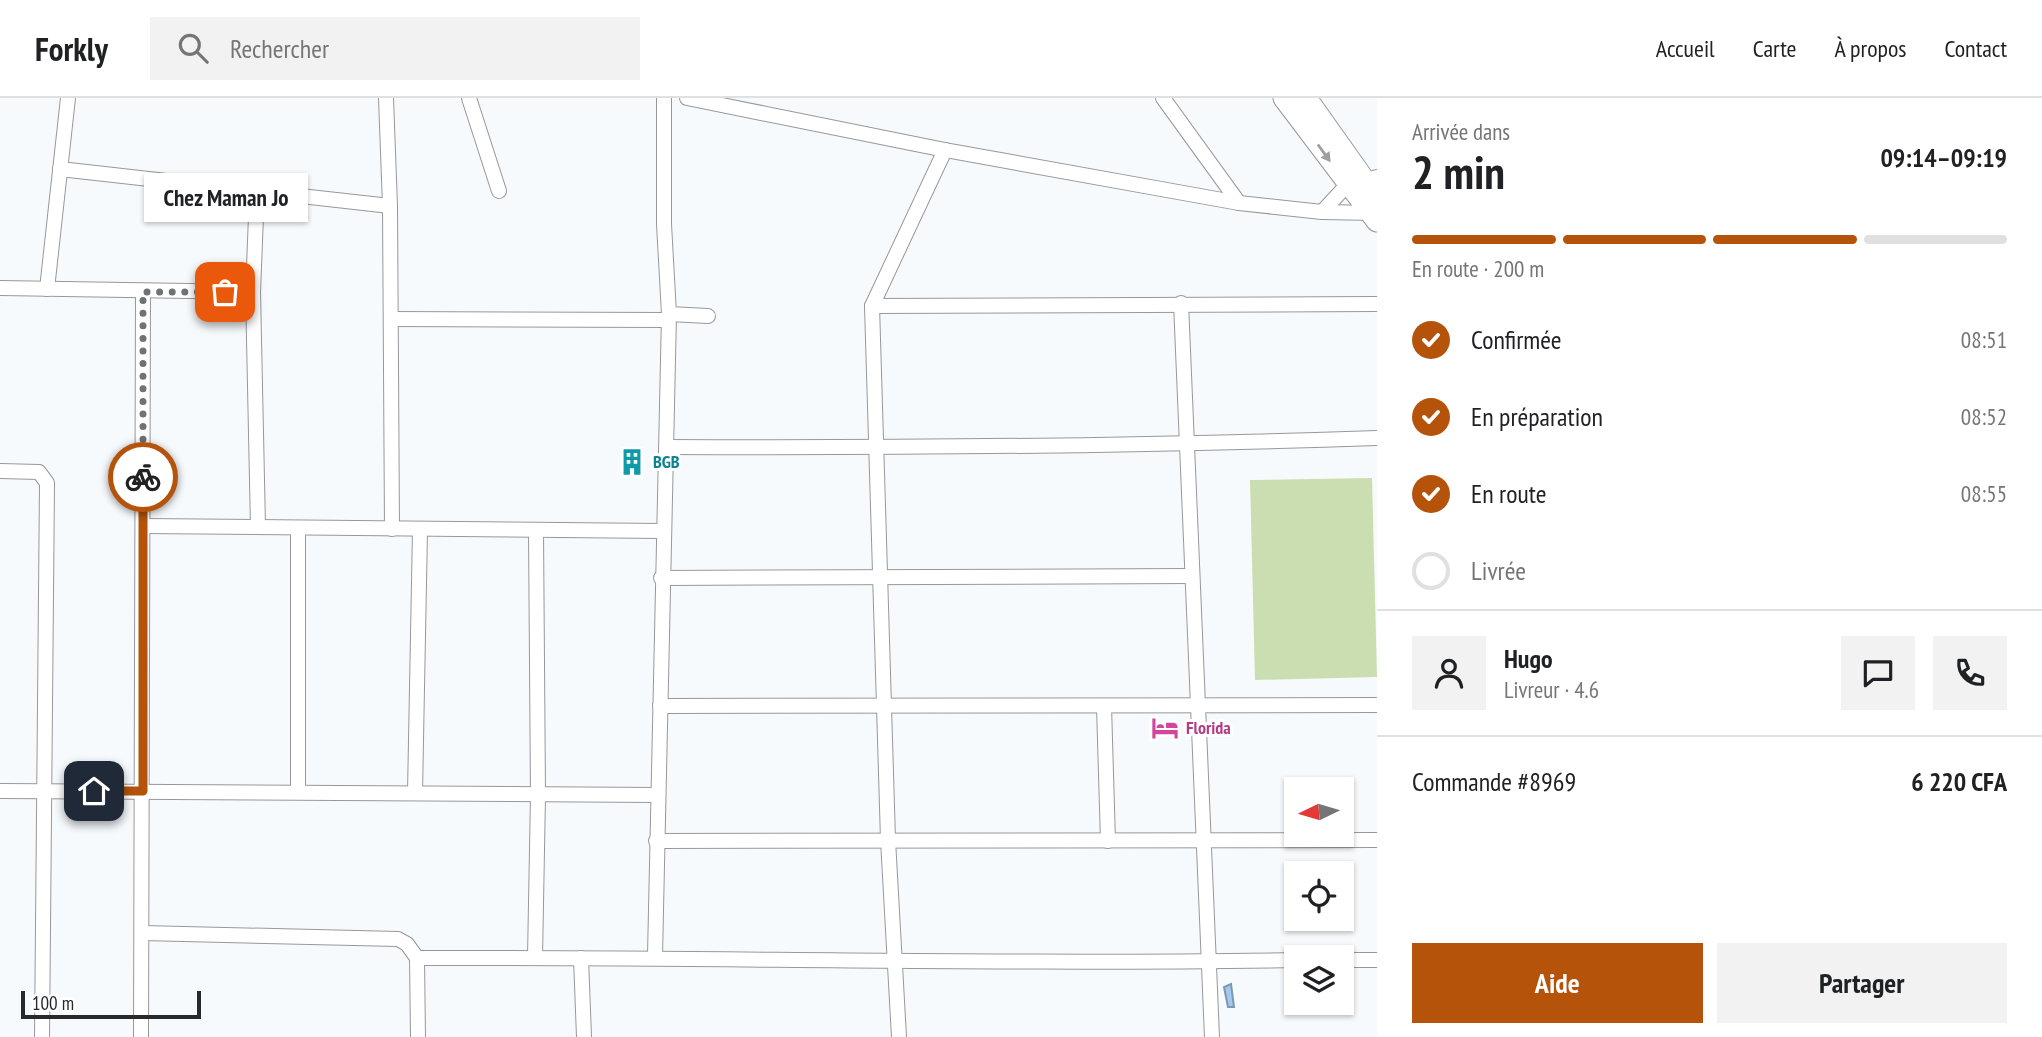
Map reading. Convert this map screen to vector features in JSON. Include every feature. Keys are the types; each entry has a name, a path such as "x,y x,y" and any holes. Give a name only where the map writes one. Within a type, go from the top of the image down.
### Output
{"main road":[{"path":"1284,98 1363,180"},
{"path":"1306,98 1363,180 1375,211"}],"street":[{"path":"47,289 68,98"},
{"path":"386,98 390,206 392,529"},
{"path":"469,98 499,191"},
{"path":"655,956 662,531 667,447 668,317 664,224 664,98"},
{"path":"687,98 945,150 1239,203 1322,212 1375,211"},
{"path":"1163,98 1239,203"},
{"path":"899,1037 897,963 888,840 872,306 945,150"},
{"path":"60,169 390,206"},
{"path":"1322,212 1363,180"},
{"path":"257,191 253,292 258,527"},
{"path":"0,288 253,292"},
{"path":"141,1037 143,292"},
{"path":"1181,303 1212,1037"},
{"path":"872,306 1377,304"},
{"path":"391,319 708,316"},
{"path":"667,447 877,448 1189,444 1377,438"},
{"path":"0,471 39,472 47,483 42,1037"},
{"path":"143,526 662,531"},
{"path":"298,529 299,792"},
{"path":"415,793 420,530"},
{"path":"535,958 538,795 536,531"},
{"path":"661,578 1191,576"},
{"path":"660,706 1377,705"},
{"path":"1104,706 1108,841"},
{"path":"0,791 657,795"},
{"path":"656,841 1377,840"},
{"path":"142,933 398,939 407,944 417,958 418,1037"},
{"path":"417,958 655,956 897,963 1284,960"},
{"path":"581,958 584,1037"},
{"path":"1354,960 1377,960"}],"green space":[{"path":"1372,478 1377,677 1255,680 1250,480"}],"water":[{"path":"1231,984 1234,1007 1228,1007 1224,987"}],"way so far":[{"path":"143,477 143,292 225,292"}],"place":[{"name":"Chez Maman Jo","path":"225,292"},
{"name":"BGB","path":"632,462"},
{"name":"Florida","path":"1165,728"}],"route":[{"path":"94,791 143,791 143,477"}]}
